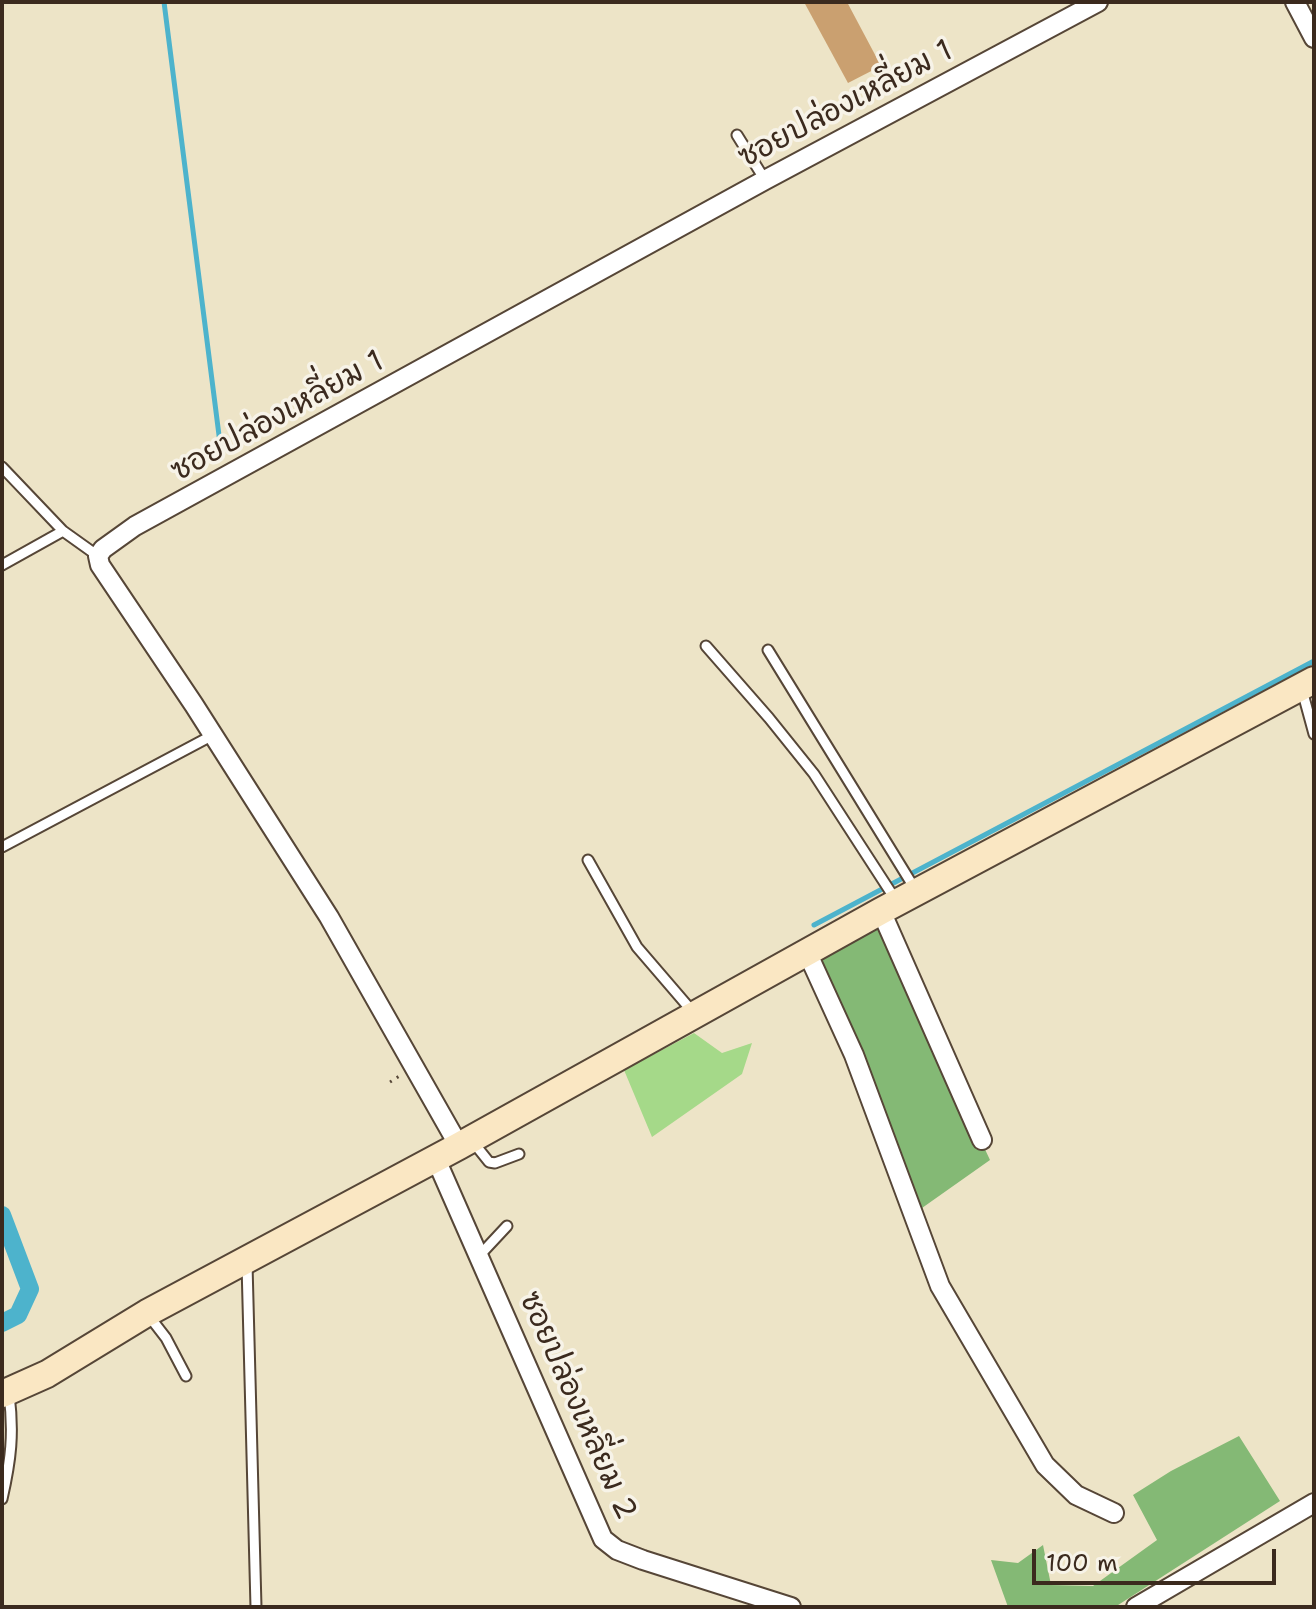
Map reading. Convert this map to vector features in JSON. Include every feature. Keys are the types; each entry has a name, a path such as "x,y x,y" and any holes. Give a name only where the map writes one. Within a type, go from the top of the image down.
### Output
{"street":[{"name":"ซอยปล่องเหลี่ยม 1","path":"98,556 135,526 765,180 1098,2"},
{"path":"1295,2 1314,38"},
{"path":"98,556 100,565 329,917 455,1148"},
{"path":"5,1392 47,1374 147,1313 455,1148 898,902 1308,683"},
{"path":"898,902 982,1140"},
{"path":"807,952 854,1055 919,1228 933,1274 1045,1465 1076,1495 1114,1513"},
{"name":"ซอยปล่องเหลี่ยม 2","path":"455,1148 479,1256 603,1539 617,1550 643,1560 760,1602 791,1607"},
{"path":"1136,1607 1314,1503"}],"lane":[{"path":"737,135 765,180"},
{"path":"2,467 63,531 98,556"},
{"path":"2,565 63,531"},
{"path":"706,646 814,774 898,902"},
{"path":"768,650 857,791 898,902"},
{"path":"1308,683 1314,734"},
{"path":"2,847 213,735"},
{"path":"588,860 637,947 695,1015"},
{"path":"455,1148 495,1163 519,1154"},
{"path":"479,1256 507,1226"},
{"path":"247,1261 256,1607"},
{"path":"147,1313 166,1338 186,1376"},
{"path":"2,1499 11,1459 13,1426 5,1392"}],"green space":[{"path":"881,927 990,1160 922,1208 823,972 823,958"},
{"path":"694,1033 722,1053 752,1043 742,1074 652,1137 624,1070"},
{"path":"1239,1436 1280,1501 1115,1607 1008,1607 991,1560 1018,1563 1043,1545 1051,1585 1093,1586 1157,1540 1133,1495 1171,1471"}],"building":[{"path":"804,2 847,2 881,66 848,83"}],"waterway":[{"path":"164,2 221,451"},
{"path":"814,925 1314,661"},
{"path":"2,1215 30,1289 18,1315 2,1323"}]}
